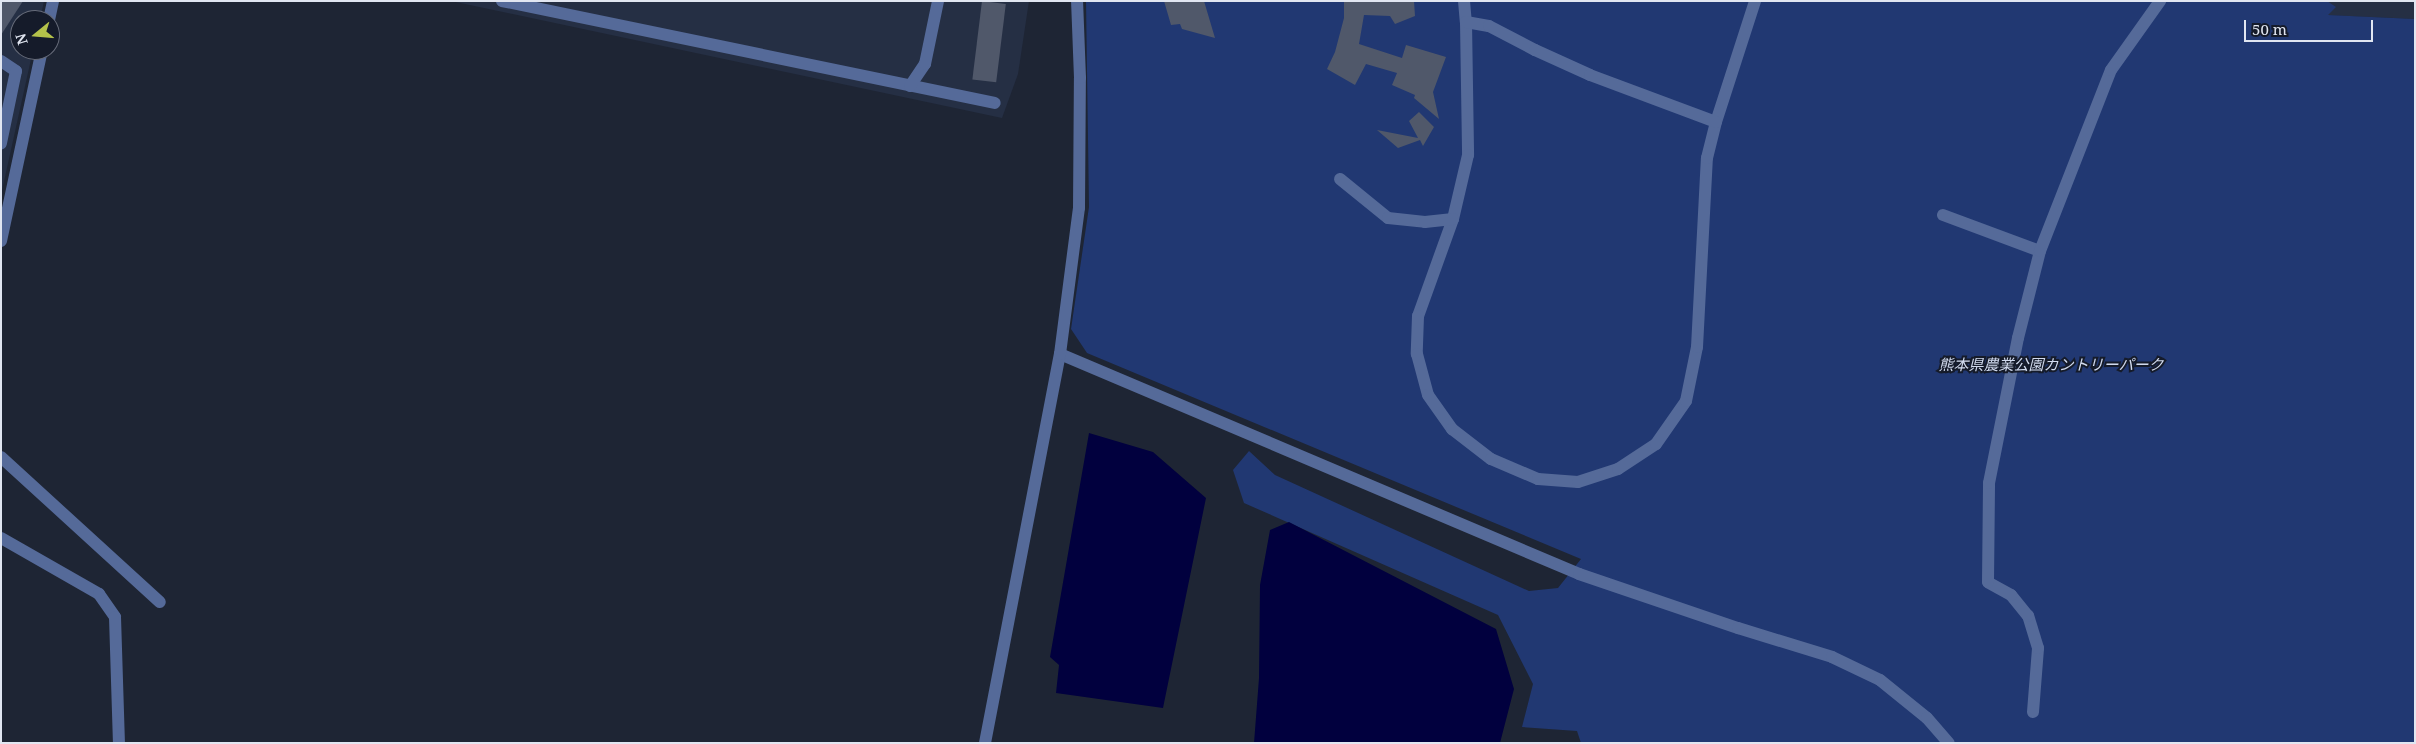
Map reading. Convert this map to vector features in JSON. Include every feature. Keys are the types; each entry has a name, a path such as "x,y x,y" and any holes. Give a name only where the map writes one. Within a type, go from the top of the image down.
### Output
{"street":[{"path":"502,1 995,103"},
{"path":"910,86 925,64 938,1"},
{"path":"985,743 1060,354 1079,208 1080,78 1078,1"},
{"path":"1464,1 1468,155 1453,218 1418,316 1417,354 1428,395 1452,429 1491,459 1538,479 1578,482 1618,469 1656,444 1686,401 1697,347 1707,158 1716,122 1755,1"},
{"path":"2033,712 2038,648 2028,616 2011,594 1988,582 1989,483 2018,338 2040,251 2110,70 2160,1"},
{"path":"1466,22 1489,26 1590,76 1716,122"},
{"path":"1,241 40,60"},
{"path":"1,61 16,71 1,143"},
{"path":"1340,180 1388,218 1425,222 1453,218"},
{"path":"1943,215 2040,251"},
{"path":"1060,354 1579,574 1738,628 1832,657 1880,680 1927,718 1949,743"},
{"path":"1,457 160,602"},
{"path":"1,538 99,594 115,617 119,743"}],"shaded area":[{"path":"1,1 44,1 42,10 10,10 10,60 31,60 1,195"},
{"path":"451,1 1029,1 1018,74 1002,118"},
{"path":"2242,1 2415,1 2415,19 2258,12"},
{"path":"1089,433 1153,452 1206,498 1163,708 1056,693 1059,665 1050,657"},
{"path":"1289,522 1496,629 1514,689 1500,743 1254,743 1259,678 1260,585 1270,530"}],"green space":[{"name":"熊本県農業公園カントリーパーク","path":"1086,1 2327,1 2336,7 2328,15 2415,19 2415,743 1581,743 1577,731 1522,727 1533,684 1498,615 1244,503 1233,470 1249,451 1275,475 1529,591 1558,588 1581,559 1087,353 1071,329 1089,207"}],"building":[{"path":"1,1 23,1 17,10 10,10 10,21 1,35"},
{"path":"982,1 1006,4 996,82 972,79"},
{"path":"1164,1 1204,1 1215,38 1182,29 1180,24 1171,25"},
{"path":"1344,1 1414,1 1415,16 1395,24 1390,16 1364,15 1359,44 1402,58 1406,45 1446,57 1433,92 1439,119 1414,98 1415,95 1392,85 1397,73 1366,64 1355,85 1327,69 1335,52 1344,18"},
{"path":"1419,112 1434,127 1423,146 1420,140 1398,148 1377,130 1418,138 1409,121"}]}
